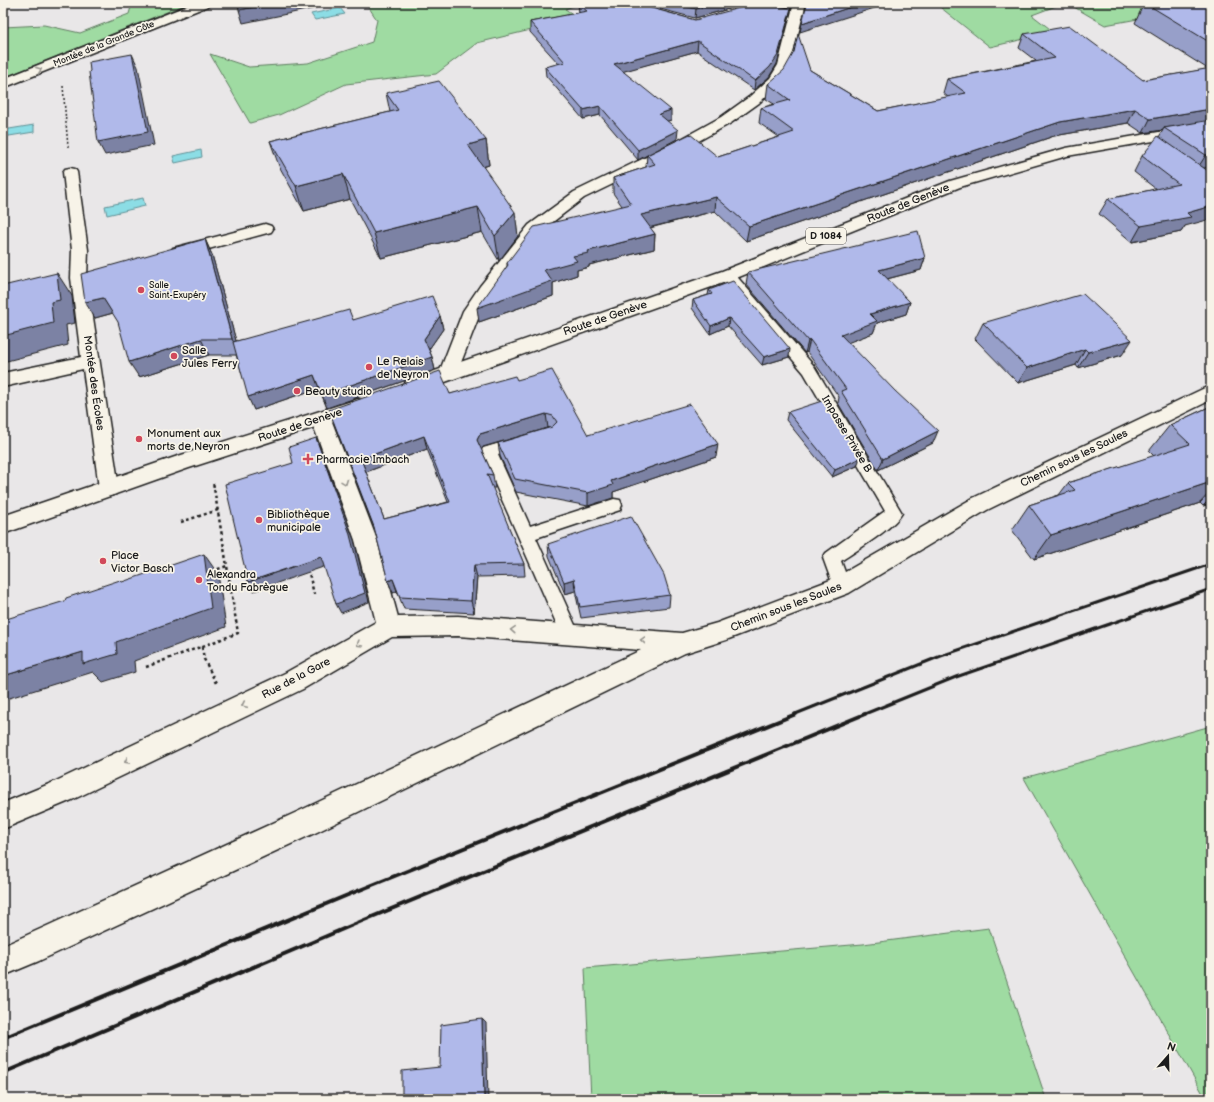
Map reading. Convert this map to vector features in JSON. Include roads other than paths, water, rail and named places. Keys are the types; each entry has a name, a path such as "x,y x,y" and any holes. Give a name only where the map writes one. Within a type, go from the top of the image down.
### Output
{"street":[{"name":"Montée de la Grande Côte","path":"3,84 204,3"},
{"path":"448,373 472,311 486,290 535,228 580,195 726,120 754,100 775,80 784,66 794,9"},
{"name":"Route de Genève","path":"396,392 728,275 955,184 1024,162 1066,152 1211,127"},
{"name":"Montée des Écoles","path":"70,172 80,250 86,276 90,361 109,488"},
{"path":"165,255 265,229"},
{"path":"3,380 90,361"},
{"name":"Chemin sous les Saules","path":"389,627 458,626 682,643 718,633 841,586 980,504 1211,392"},
{"name":"Route de Genève","path":"3,524 242,443 321,419 373,400"},
{"path":"321,419 366,540 389,627"},
{"name":"Rue de la Gare","path":"3,816 64,791 294,681 389,627"},
{"path":"3,961 29,952 682,643"}],"lane":[{"name":"Impasse Privée B","path":"728,275 809,370 894,513 877,527 832,558 841,586"},
{"path":"534,439 489,452 570,634"},
{"path":"526,534 614,504"}],"water":[{"path":"340,8 345,14 315,20 311,14"},
{"path":"34,125 34,132 3,137 3,130"},
{"path":"201,150 202,157 175,163 173,156"},
{"path":"143,198 145,206 107,215 105,206"}],"railway":[{"path":"793,715 941,656 1211,564"},
{"path":"862,715 956,677 1211,589"},
{"path":"3,1038 355,892 796,714"},
{"path":"3,1073 362,921 865,714"}],"place":[{"name":"Salle Saint-Exupéry","path":"141,290"},
{"name":"Salle Jules Ferry","path":"174,356"},
{"name":"Le Relais de Neyron","path":"369,367"},
{"name":"Beauty studio","path":"297,391"},
{"name":"Monument aux morts de Neyron","path":"139,439"},
{"name":"Pharmacie Imbach","path":"308,459"},
{"name":"Bibliothèque municipale","path":"259,520"},
{"name":"Place Victor Basch","path":"103,561"},
{"name":"Alexandra Tondu Fabrègue","path":"199,580"}]}
